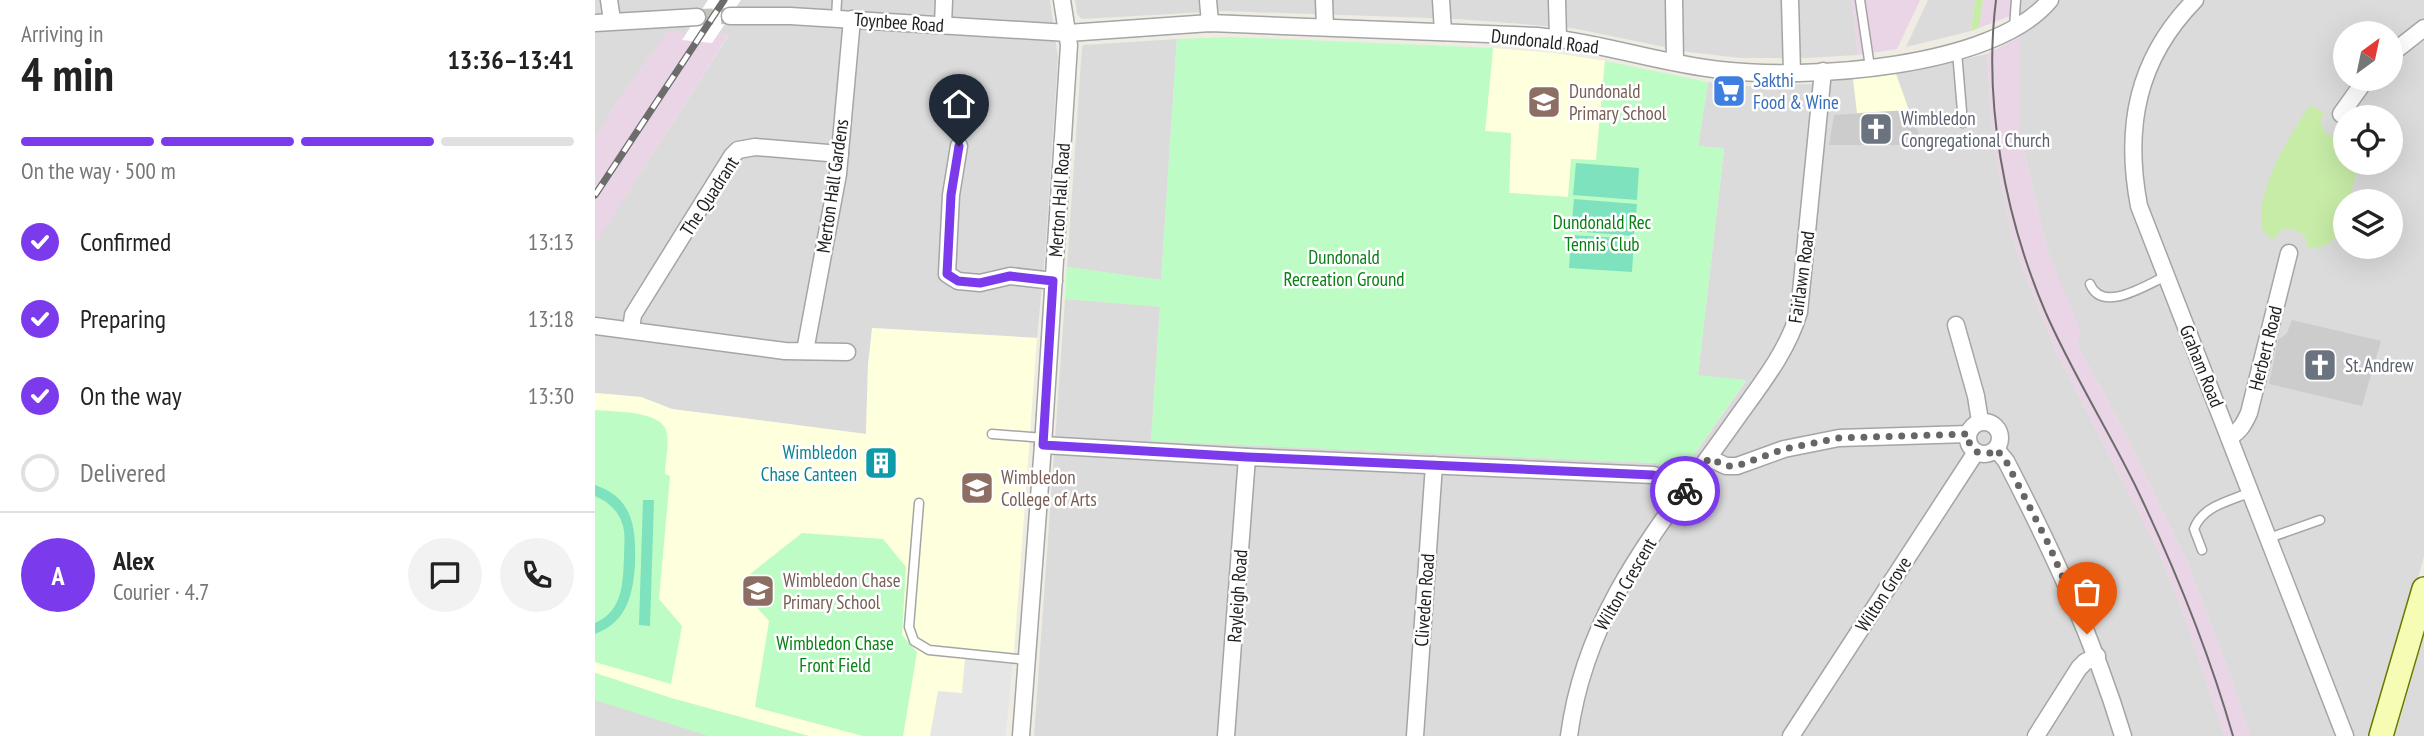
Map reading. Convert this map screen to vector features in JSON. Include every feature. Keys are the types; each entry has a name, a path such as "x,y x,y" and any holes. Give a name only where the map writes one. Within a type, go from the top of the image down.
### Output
{"main road":[{"path":"2381,736 2422,602"}],"street":[{"path":"609,0 612,20"},
{"path":"943,25 944,0"},
{"name":"Merton Hall Road","path":"1021,736 1067,72 1068,33 1062,0"},
{"path":"1208,0 1210,23"},
{"path":"1324,0 1325,27"},
{"path":"1441,0 1443,32"},
{"path":"1557,0 1559,38"},
{"path":"1674,0 1675,62"},
{"path":"1790,0 1792,72"},
{"name":"Dundonald Road","path":"1068,33 1210,23 1443,32 1559,38 1739,72 1823,71 1870,67 1957,52 2014,30 2036,15 2050,0"},
{"name":"Graham Road","path":"2195,0 2166,34 2144,78 2137,103 2132,140 2134,182 2139,206 2345,736"},
{"name":"Toynbee Road","path":"730,16 765,15 1068,33"},
{"path":"595,23 697,17"},
{"name":"Merton Hall Gardens","path":"805,351 840,154 844,19"},
{"path":"2403,44 2424,27"},
{"name":"Fairlawn Road","path":"1709,458 1794,330 1799,312 1823,71"},
{"path":"959,146 951,195 947,274 958,281 980,283 1010,276 1053,281"},
{"name":"The Quadrant","path":"631,330 633,315 738,150 755,147 840,154"},
{"name":"Herbert Road","path":"2230,437 2237,433 2249,413 2289,253"},
{"path":"1956,325 1976,396 1980,421"},
{"path":"595,326 785,351 846,352"},
{"path":"1980,421 1993,424 1998,428 2000,443 1990,453 1976,452 1968,441 1968,434 1980,421"},
{"path":"1709,458 1726,466 1737,466 1784,449 1839,438 1968,434"},
{"path":"1043,441 1247,457 1653,475 1664,478 1684,492"},
{"path":"1996,449 2006,461 2034,516 2097,656 2123,736"},
{"name":"Wilton Grove","path":"1791,736 1976,452"},
{"name":"Rayleigh Road","path":"1226,736 1247,457"},
{"name":"Wilton Crescent","path":"1569,736 1578,685 1600,623 1630,570 1709,458"},
{"name":"Cliveden Road","path":"1415,736 1434,465"},
{"path":"2036,736 2079,668 2097,656"}],"lane":[{"path":"837,0 844,19"},
{"path":"1860,0 1870,67"},
{"path":"2014,30 2016,0"},
{"path":"1957,52 1963,123"},
{"path":"2090,284 2093,291 2104,298 2114,299 2166,276"},
{"path":"992,434 1043,441"},
{"path":"2202,550 2194,529 2197,519 2207,511 2251,492"},
{"path":"919,503 909,627 914,641 929,650 1027,660"},
{"path":"2269,538 2320,520"}],"shaded area":[{"path":"595,0 1050,0 1058,58 1037,338 873,328 868,365 866,434 672,409 641,397 595,393 595,244 729,35 667,33 595,138"},
{"path":"1075,0 1852,0 1858,55 1741,58 1689,52 1572,28 1458,19 1223,11 1082,19 1077,14"},
{"path":"1852,0 1920,0 1897,49 1858,55"},
{"path":"1928,0 1975,0 1971,31 1906,47"},
{"path":"1983,0 2020,0 2020,12 1979,28"},
{"path":"2020,0 2424,0 2424,556 2375,736 2250,736 2188,564 2129,441 2077,344 2062,288 2047,249 2020,135"},
{"path":"667,32 729,34 595,245 595,138"},
{"path":"2019,37 2020,136 2047,249 2081,332 2077,344 2129,441 2188,564 2250,736 2225,736 2182,609 2156,546 2057,353 2012,236 1991,120 1987,54"},
{"path":"1177,39 1161,280 1067,267 1082,47"},
{"name":"Dundonald Primary School","path":"1493,48 1605,61 1596,161 1568,197 1509,193 1511,134 1485,131"},
{"path":"1987,54 1991,120 1999,172 2012,236 2024,272 2057,353 2156,546 2182,609 2225,736 1034,736 1065,299 1160,306 1151,441 1656,463 1680,470 1694,455 1746,381 1698,376 1724,149 1698,146 1708,82 1748,86 1810,84 1896,74"},
{"path":"1896,74 1909,110 1857,113 1853,79"},
{"path":"1909,110 1924,145 1829,145 1834,115"},
{"path":"2292,320 2381,341 2362,406 2269,384 2278,340 2287,333"},
{"name":"Wimbledon Chase Primary School","path":"872,328 1037,338 1006,736 809,736 671,698 595,673 595,393 641,397 672,409 866,434"},
{"path":"2424,635 2424,736 2395,736 2422,643"},
{"path":"965,659 1013,664 1006,736 930,736 938,691 962,693"},
{"path":"595,700 648,715 709,736 595,736"}],"green space":[{"path":"1975,0 1983,0 1979,28 1971,31"},
{"name":"Dundonald Recreation Ground","path":"1232,37 1493,48 1485,131 1511,133 1509,193 1568,197 1571,159 1596,160 1605,61 1708,82 1698,146 1724,148 1698,375 1746,380 1686,466 1676,470 1656,463 1151,441 1160,307 1065,299 1067,267 1161,280 1177,39"},
{"path":"2310,105 2324,113 2320,120 2324,130 2333,136 2333,175 2355,175 2353,189 2333,189 2333,240 2318,247 2308,248 2303,235 2293,229 2283,229 2272,240 2263,229 2263,197 2293,131"},
{"path":"1576,163 1639,168 1637,200 1573,195"},
{"name":"Dundonald Rec Tennis Club","path":"1574,199 1637,204 1634,236 1571,231"},
{"path":"1571,235 1634,239 1632,272 1569,268"},
{"path":"595,410 645,415 662,423 666,430 665,474 670,476 659,599 682,626 671,684 595,662"},
{"path":"595,485 618,498 625,506 633,527 635,564 630,597 621,615 606,629 595,634 595,623 611,611 620,595 625,539 618,514 604,500 595,496"},
{"path":"643,500 654,500 650,626 639,625"},
{"name":"Wimbledon Chase Front Field","path":"802,533 883,539 906,567 902,635 917,652 903,736 863,736 755,707 769,621 748,594 747,581 750,574"},
{"path":"595,673 671,698 809,736 709,736 595,700"}],"pier":[{"path":"708,0 741,0 712,43 682,40"}],"tunnel":[{"path":"697,17 730,16"}],"tram line":[{"path":"1996,0 1993,39 1995,118 2008,198 2031,275 2055,333 2135,485 2177,577 2213,671 2233,736"}],"railway":[{"path":"595,195 724,0"}],"way so far":[{"path":"1685,491 1709,458 1726,466 1737,466 1784,449 1839,438 1968,434 1971,448 1976,452 1990,453 1996,449 2006,461 2049,545 2087,634"}],"place":[{"name":"Sakthi Food & Wine","path":"1729,91"},
{"name":"Dundonald Primary School","path":"1544,102"},
{"name":"Wimbledon Congregational Church","path":"1876,129"},
{"name":"St. Andrew","path":"2320,365"},
{"name":"Wimbledon Chase Canteen","path":"881,463"},
{"name":"Wimbledon College of Arts","path":"977,488"},
{"name":"Wimbledon Chase Primary School","path":"758,591"}],"route":[{"path":"959,146 951,195 947,274 958,281 980,283 1010,276 1053,281 1043,445 1653,475 1664,478 1685,491"}]}
